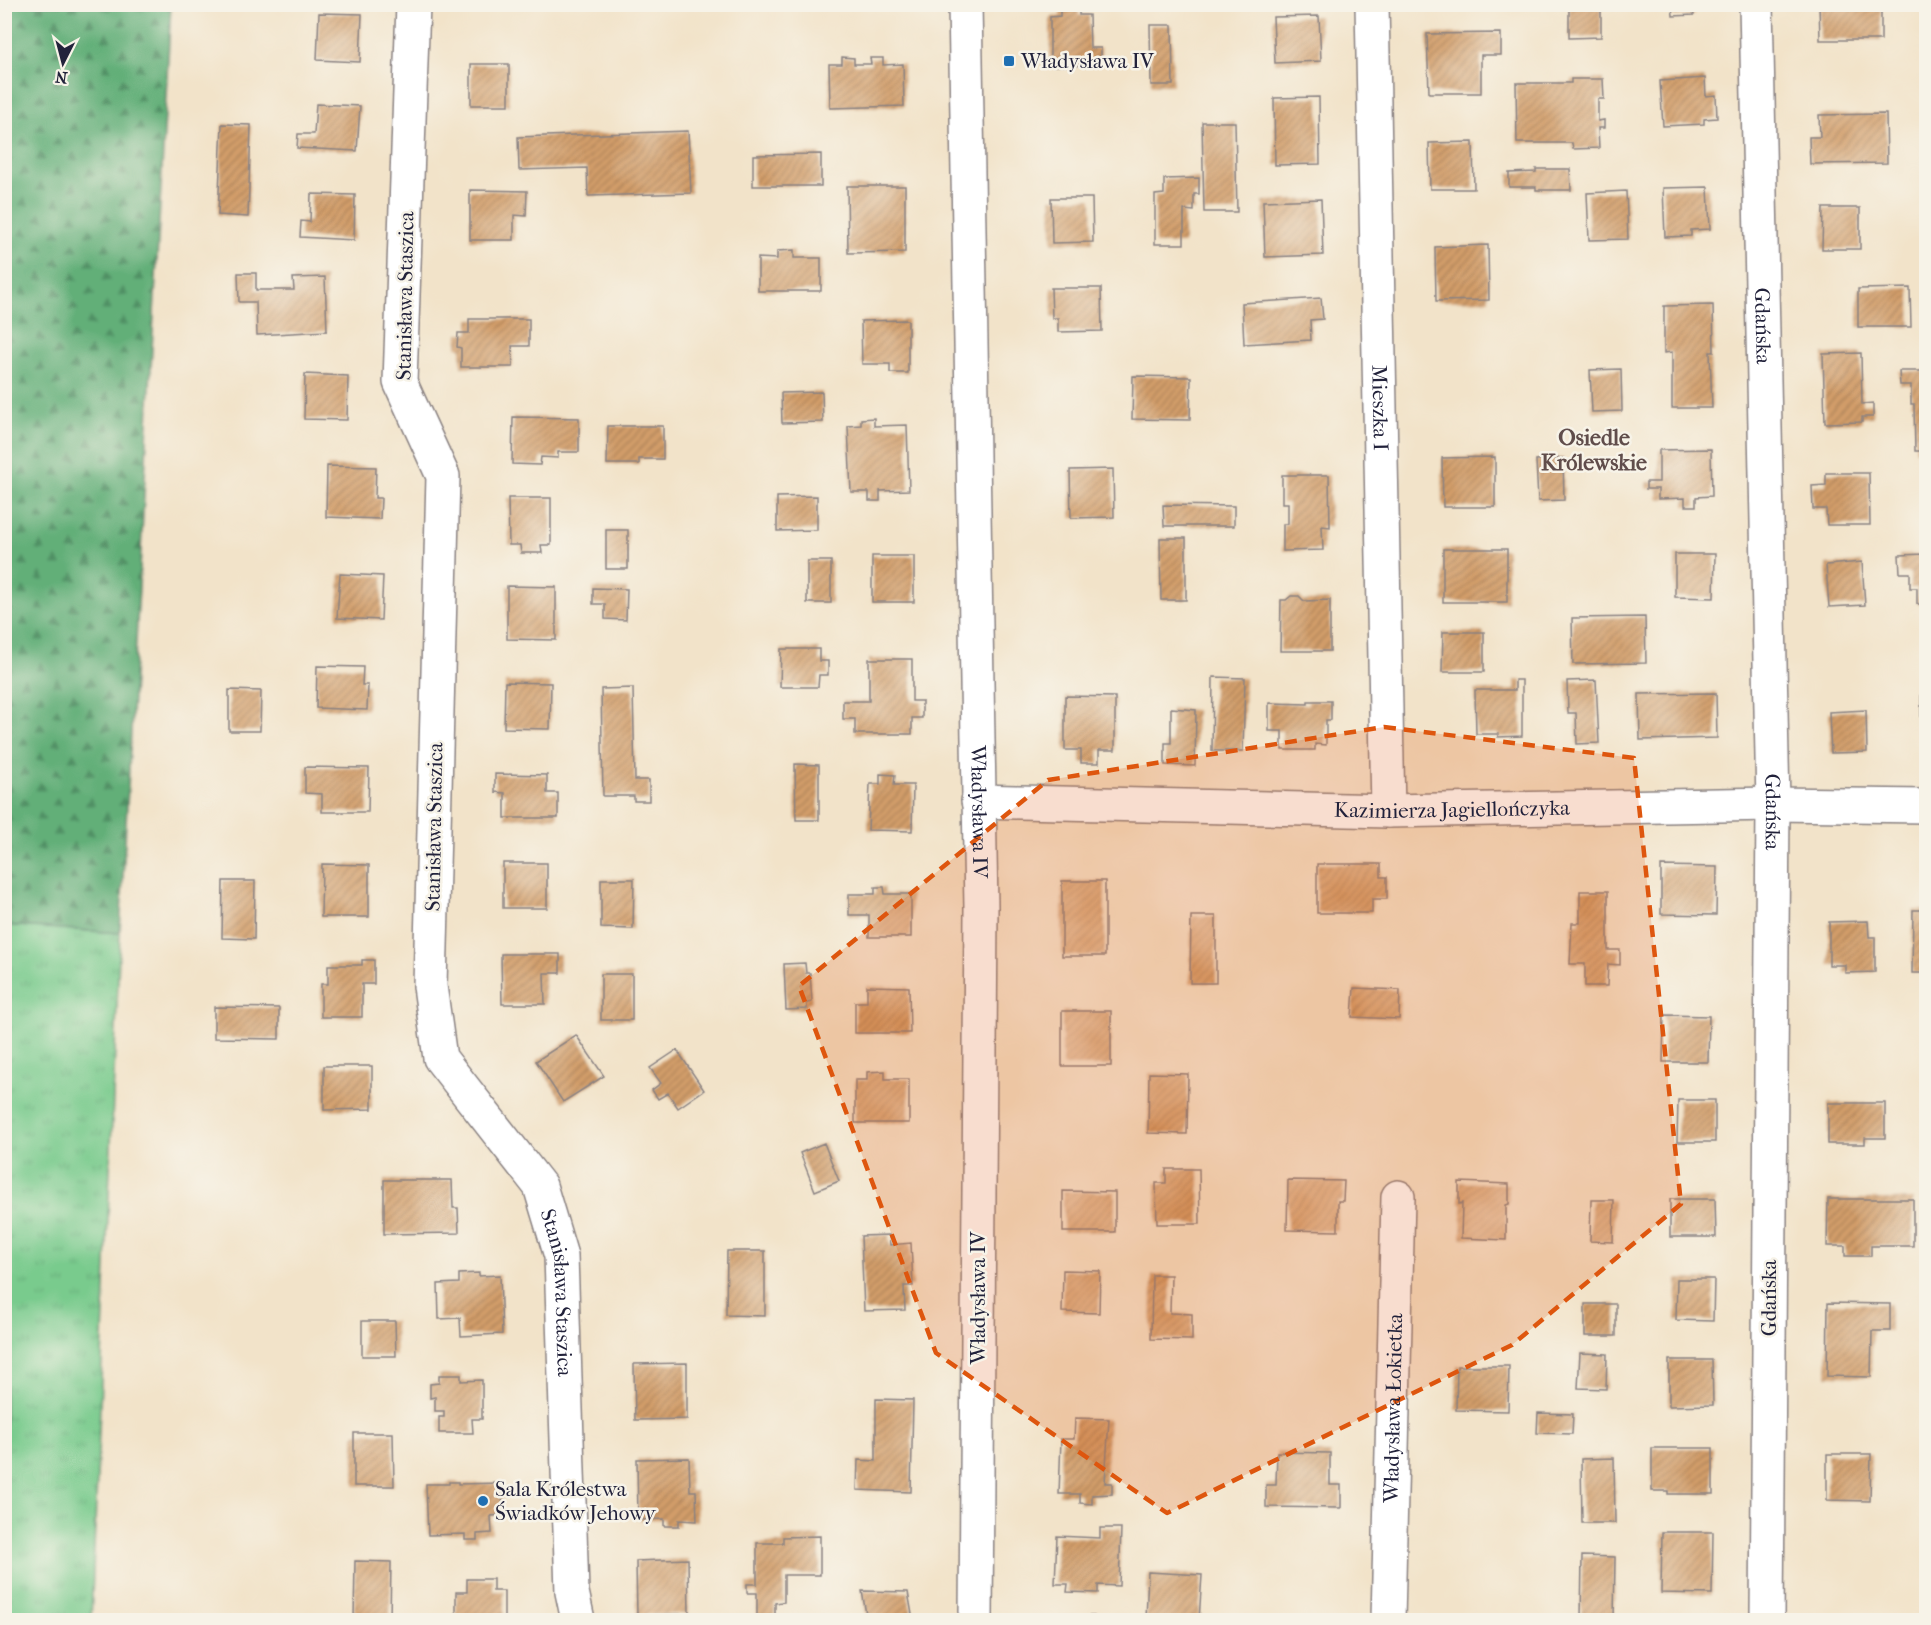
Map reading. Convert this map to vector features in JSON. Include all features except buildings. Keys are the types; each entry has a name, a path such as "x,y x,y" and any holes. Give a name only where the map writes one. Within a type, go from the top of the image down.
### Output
{"street":[{"name":"Stanisława Staszica","path":"413,4 399,382 443,476 430,986 440,1059 540,1186 561,1256 572,1592 578,1620"},
{"name":"Władysława IV","path":"965,4 981,920 976,1620"},
{"name":"Mieszka I","path":"1372,4 1388,810"},
{"name":"Gdańska","path":"1756,4 1773,804 1767,1620"},
{"name":"Kazimierza Jagiellończyka","path":"978,801 1388,810 1773,804 1926,806"},
{"name":"Władysława Łokietka","path":"1388,1620 1398,1197"}],"highlighted area":[{"path":"1384,727 1634,758 1681,1204 1512,1345 1167,1513 936,1353 799,986 1048,780"}],"green space":[{"path":"4,5 171,5 120,933 5,925"},
{"path":"4,925 120,933 91,1620 5,1620"}],"place":[{"name":"Władysława IV","path":"1009,61"},
{"name":"Sala Królestwa Świadków Jehowy","path":"483,1501"}],"district":[{"name":"Osiedle Królewskie","path":"1594,450"}]}
